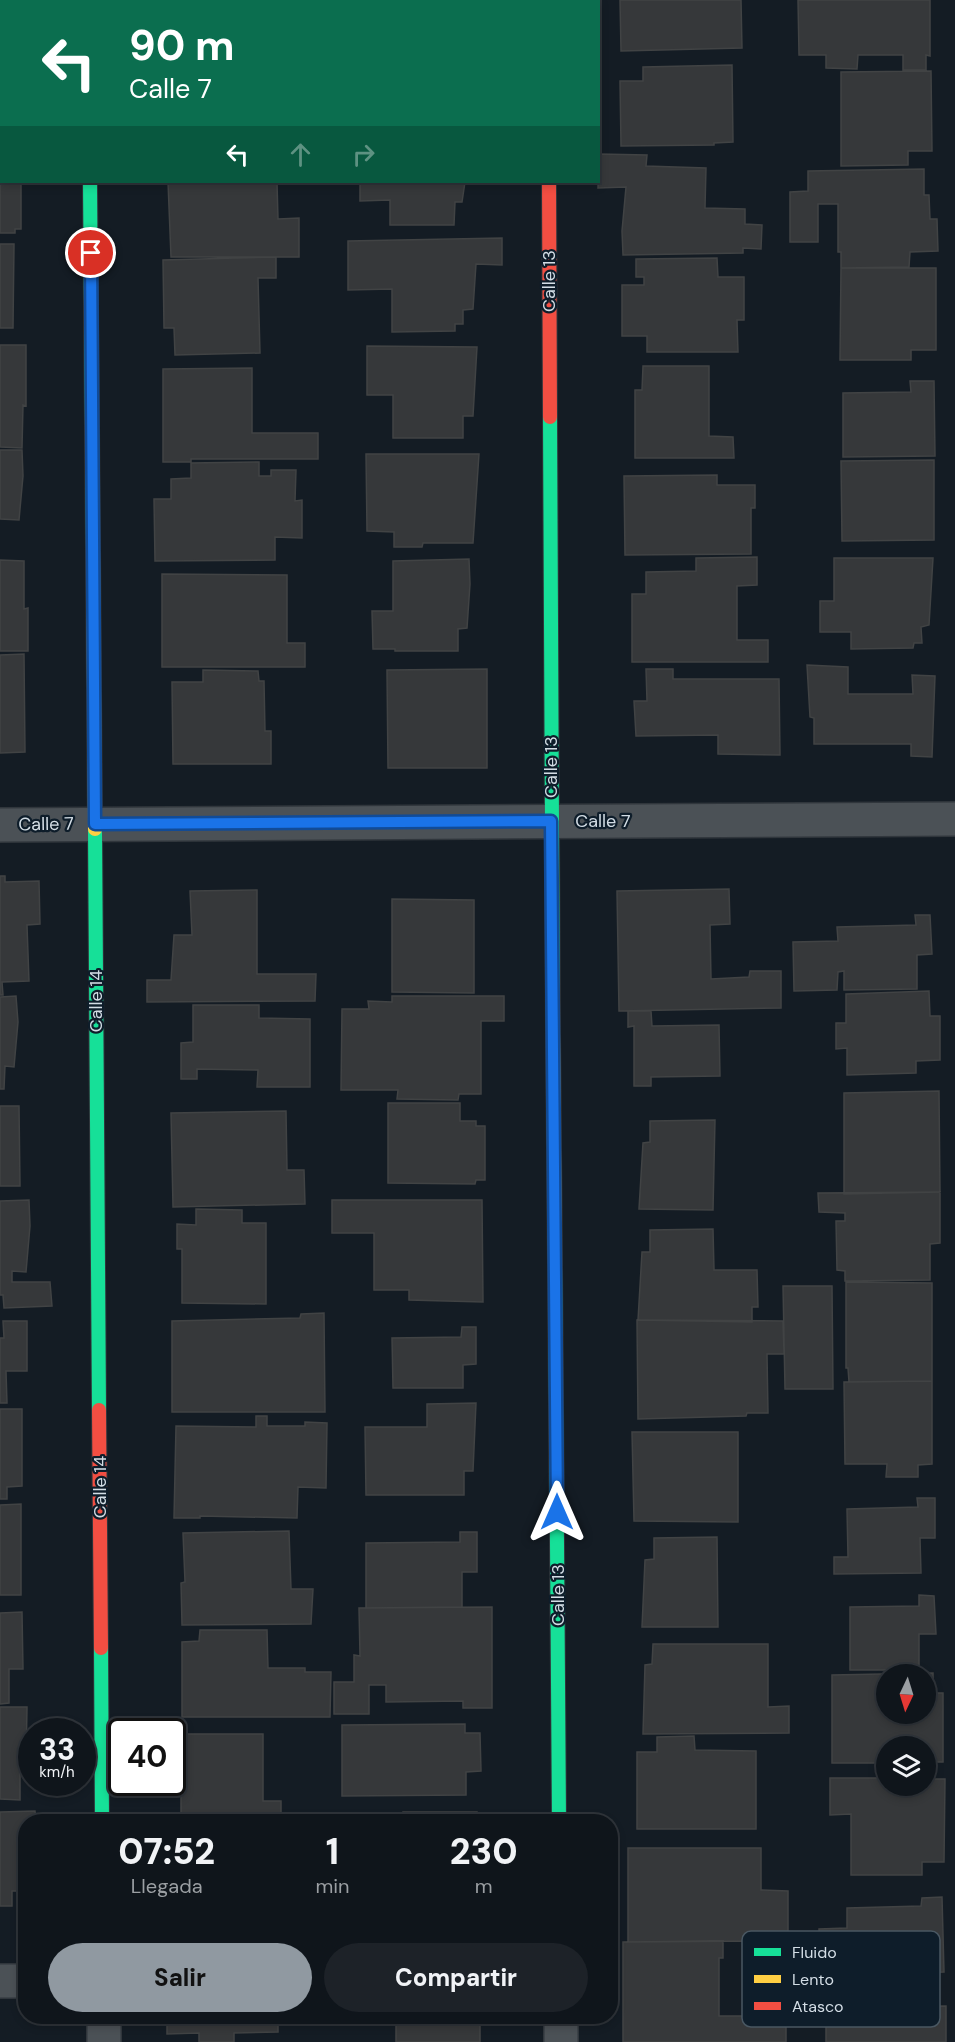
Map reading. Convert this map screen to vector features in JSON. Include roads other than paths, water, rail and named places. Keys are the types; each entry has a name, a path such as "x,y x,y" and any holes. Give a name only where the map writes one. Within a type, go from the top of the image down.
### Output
{"street":[{"name":"Calle 14","path":"90,183 102,1814"},
{"name":"Calle 13","path":"549,183 551,821 559,1814"},
{"name":"Calle 7","path":"0,825 955,819"},
{"path":"0,1981 18,1981"},
{"path":"104,2024 104,2042"},
{"path":"561,2024 561,2042"}]}
